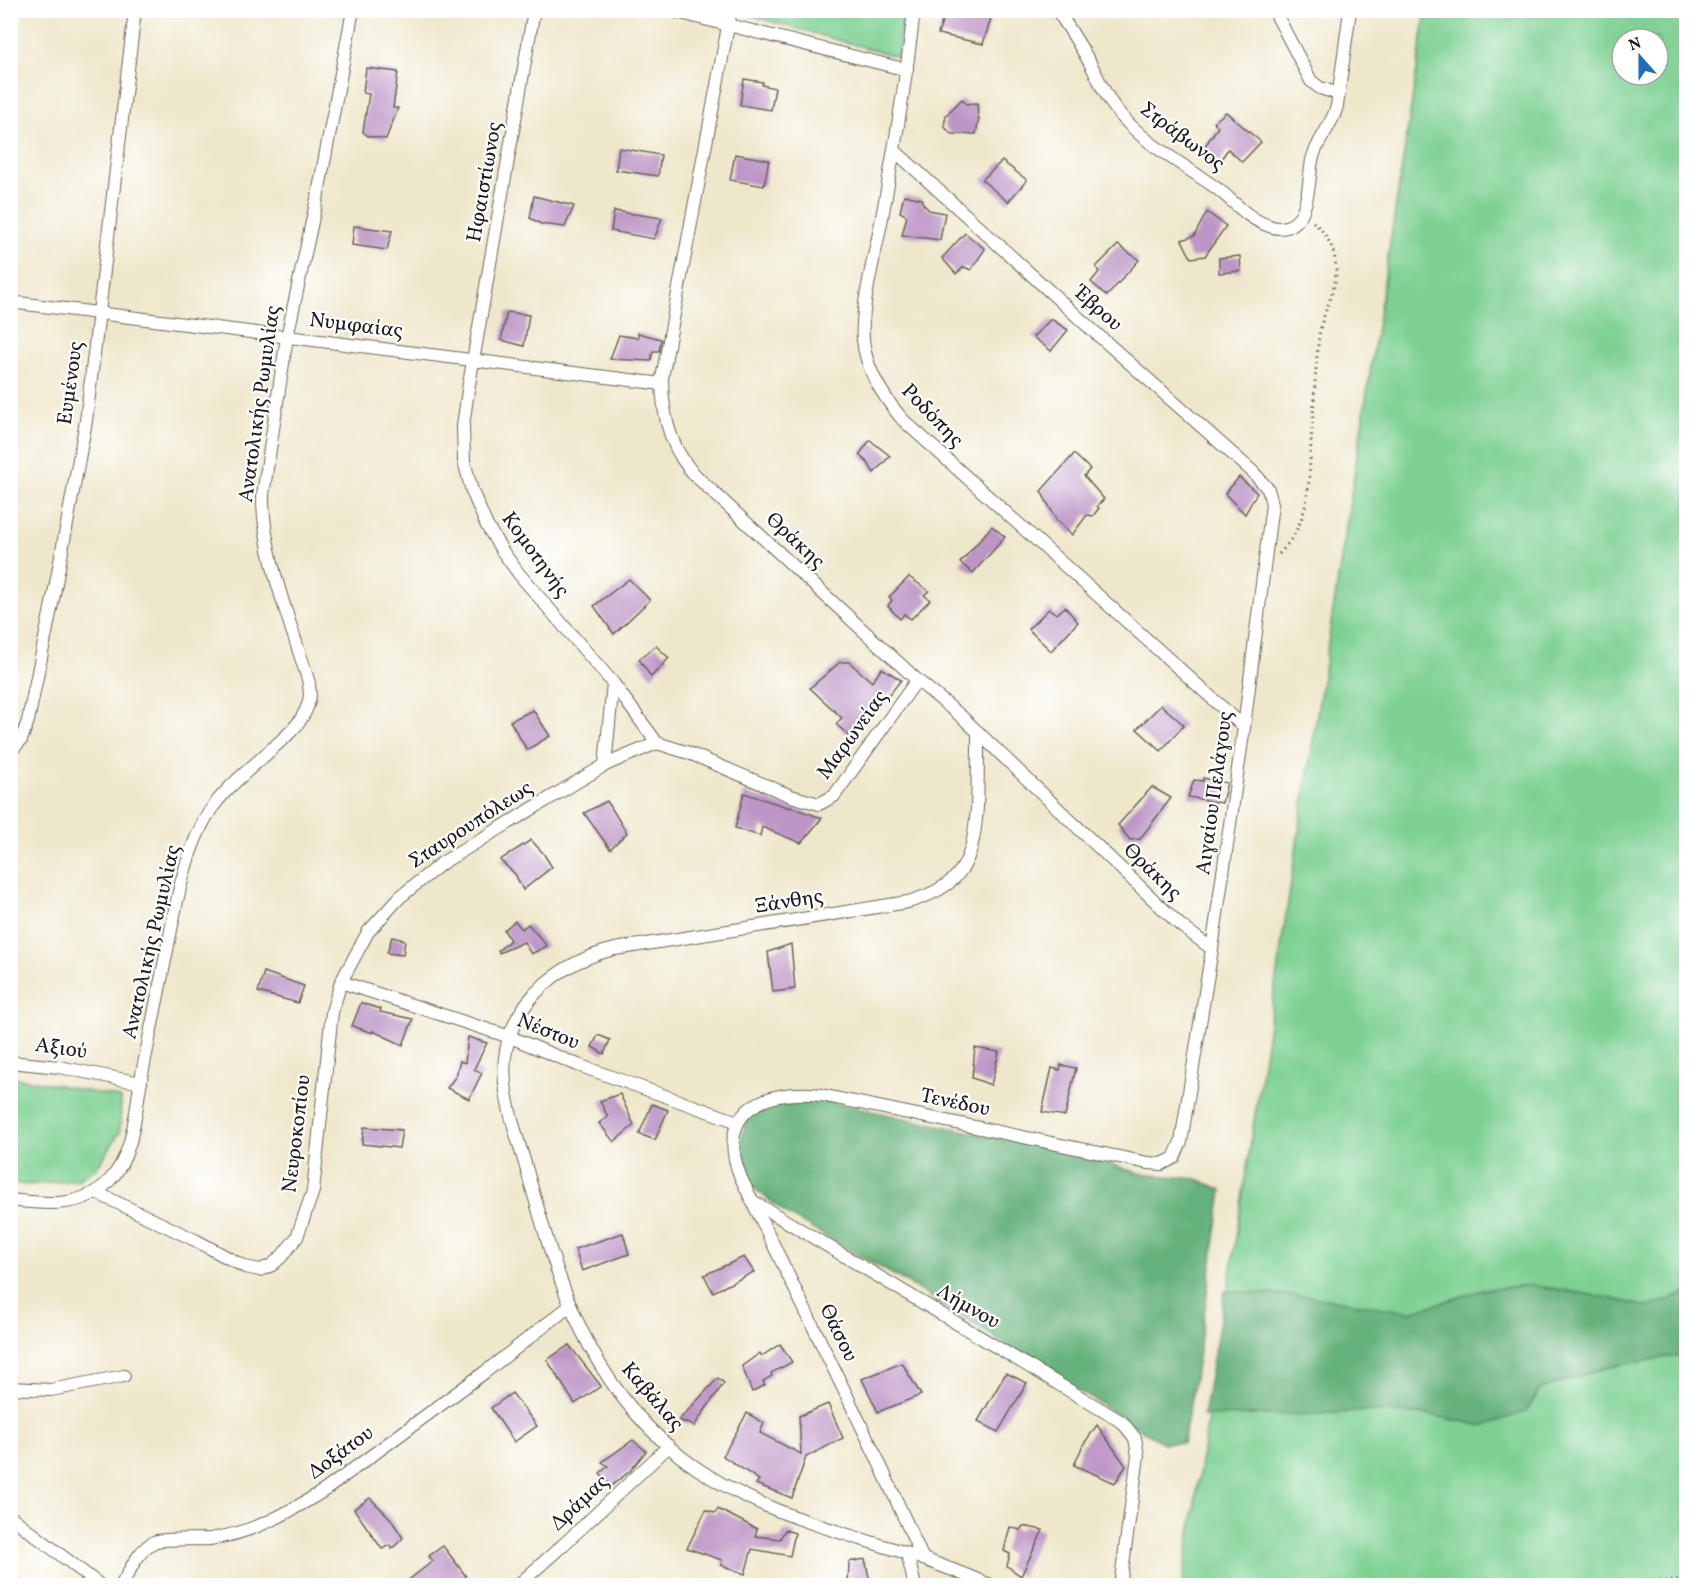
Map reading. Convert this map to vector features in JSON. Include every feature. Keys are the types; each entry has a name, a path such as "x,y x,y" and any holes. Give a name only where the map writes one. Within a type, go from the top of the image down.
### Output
{"street":[{"name":"Ευμένους","path":"10,752 21,740 28,721 80,460 100,314 135,10"},
{"name":"Ανατολικής Ρωμυλίας","path":"10,1200 42,1204 78,1200 95,1192 114,1176 125,1157 175,912 194,842 202,824 220,797 293,730 304,716 309,702 309,683 273,563 263,505 264,483 287,337 318,194 353,10"},
{"name":"Ηφαιστίωνος","path":"473,360 534,10"},
{"path":"669,10 907,70"},
{"name":"Θράκης","path":"731,10 662,384 664,411 676,449 691,471 917,680 978,732 1180,925 1212,949"},
{"name":"Ροδόπης","path":"914,10 907,70 865,309 863,332 867,358 882,392 903,420 1244,727"},
{"name":"Στράβωνος","path":"1057,10 1109,99 1132,126 1260,222 1277,228 1294,224 1302,213"},
{"path":"1274,10 1311,81 1320,88 1339,94"},
{"path":"1302,213 1315,149 1332,121 1339,94 1350,10"},
{"name":"Έβρου","path":"894,150 1253,472 1268,489 1272,500"},
{"name":"Νυμφαίας","path":"10,302 662,384"},
{"name":"Κομοτηνής","path":"473,360 464,413 463,439 466,470 475,500 495,539 519,574 613,683 657,743"},
{"name":"Αιγαίου Πελάγους","path":"1173,1159 1181,1143 1212,949 1244,727 1272,516 1272,500"},
{"name":"Μαρωνείας","path":"657,743 689,753 791,796 814,803 823,803 838,790 917,680"},
{"path":"604,765 613,683"},
{"name":"Ξάνθης","path":"510,1037 522,1010 541,987 558,972 590,955 615,949 896,905 921,899 949,884 962,869 973,846 977,803 978,732"},
{"name":"Σταυρουπόλεως","path":"341,982 363,940 375,923 412,886 467,848 604,765 657,743"},
{"name":"Νέστου","path":"341,982 510,1037 578,1065 738,1122"},
{"name":"Νευροκοπίου","path":"95,1192 245,1267 260,1270 276,1262 297,1237 313,1191 329,1025 341,982"},
{"name":"Καβάλας","path":"510,1037 505,1064 507,1099 550,1250 581,1332 608,1379 641,1420 669,1446 707,1475 748,1498 800,1519 907,1553 993,1586"},
{"name":"Αξιού","path":"10,1062 59,1067 141,1083"},
{"name":"Τενέδου","path":"738,1122 749,1109 766,1099 790,1093 809,1094 1148,1163 1162,1164 1173,1159"},
{"name":"Θάσου","path":"738,1122 733,1136 733,1154 741,1178 923,1559"},
{"name":"Λήμνου","path":"753,1202 1122,1422 1134,1438 1138,1448 1138,1464 1120,1586"},
{"name":"Δοξάτου","path":"121,1586 140,1556 153,1542 199,1540 230,1535 266,1524 303,1504 485,1372 570,1306"},
{"path":"10,1388 51,1390 124,1376"},
{"name":"Δράμας","path":"517,1586 669,1446"},
{"path":"10,1516 101,1586"},
{"path":"907,1553 915,1586"}],"path":[{"path":"1265,569 1293,540 1308,500 1320,334 1334,290 1336,269 1332,247 1322,229 1302,213"},
{"path":"1617,1586 1640,1581 1686,1581"}],"green space":[{"path":"753,10 904,11 898,57 752,16"},
{"path":"1426,11 1686,11 1686,1585 1182,1586"},
{"path":"10,1077 121,1098 120,1132 97,1168 77,1180 28,1185 11,1183"},
{"path":"800,1096 1089,1157 1138,1173 1197,1179 1222,1190 1195,1378 1183,1443 1163,1443 908,1283 788,1215 749,1184 743,1170 740,1145 747,1117 762,1105"},
{"path":"1531,1285 1648,1307 1686,1293 1686,1354 1608,1367 1540,1389 1527,1411 1484,1426 1431,1415 1370,1411 1203,1416 1225,1291 1307,1296 1410,1312 1486,1289"}],"building":[{"path":"946,10 960,10 991,18 983,44 938,34"},
{"path":"366,68 398,72 393,108 398,108 386,139 368,136 363,132 369,94 363,93"},
{"path":"744,79 763,82 762,85 775,88 771,110 740,105"},
{"path":"962,99 966,104 977,103 979,118 976,134 951,134 944,126 946,115"},
{"path":"1226,112 1261,142 1242,162 1228,149 1217,165 1202,150 1218,127 1214,122"},
{"path":"619,148 661,155 658,176 616,170"},
{"path":"735,154 769,160 764,186 730,180"},
{"path":"1002,161 1027,180 1008,202 982,180"},
{"path":"904,195 922,199 923,204 929,210 945,213 940,240 902,235 907,216 900,212"},
{"path":"534,196 574,206 565,227 541,224 530,218"},
{"path":"614,211 662,218 654,239 611,231"},
{"path":"1207,212 1226,226 1205,256 1191,258 1182,240 1194,236"},
{"path":"354,226 392,231 387,250 352,245"},
{"path":"965,233 985,249 971,270 964,267 956,274 942,258"},
{"path":"1118,245 1139,260 1107,296 1091,282 1099,272 1096,267"},
{"path":"1240,256 1241,271 1219,273 1219,258"},
{"path":"507,312 529,315 524,346 501,340"},
{"path":"1051,319 1068,330 1051,351 1033,337"},
{"path":"638,333 661,339 659,351 653,351 651,361 610,359 619,335 638,338"},
{"path":"870,440 890,456 874,473 859,455"},
{"path":"1074,454 1090,469 1084,476 1104,499 1097,506 1099,508 1093,516 1087,515 1072,535 1057,521 1041,491"},
{"path":"1239,477 1257,493 1245,514 1225,494"},
{"path":"992,526 1005,537 973,573 960,563"},
{"path":"909,577 929,591 924,595 930,600 911,619 904,614 900,619 888,606 892,600 889,597"},
{"path":"629,579 650,600 614,634 594,606"},
{"path":"1065,607 1078,622 1051,651 1028,629 1049,609 1057,614"},
{"path":"656,646 669,658 651,677 639,659"},
{"path":"840,662 849,662 872,682 882,668 901,680 850,737 836,724 842,718 810,688"},
{"path":"1161,705 1184,725 1161,751 1137,729"},
{"path":"533,710 550,736 527,750 510,721"},
{"path":"1203,778 1227,783 1222,803 1188,797 1194,780 1203,781"},
{"path":"1152,787 1171,798 1140,839 1130,840 1118,825"},
{"path":"744,793 822,818 801,843 762,827 760,836 735,828"},
{"path":"607,801 627,833 610,849 584,813"},
{"path":"531,840 552,867 523,890 515,874 500,860"},
{"path":"515,921 522,929 528,924 547,946 531,954 524,942 499,953 498,951 510,940 504,930"},
{"path":"392,937 405,940 403,955 387,953"},
{"path":"791,944 795,989 773,992 768,952"},
{"path":"264,972 304,986 298,1003 258,992"},
{"path":"361,1003 381,1009 380,1012 413,1019 403,1045 373,1031 373,1033 352,1026"},
{"path":"598,1035 610,1040 604,1054 592,1047"},
{"path":"468,1037 487,1043 474,1069 482,1073 469,1099 447,1088 456,1076 460,1061 465,1063"},
{"path":"975,1048 999,1052 991,1085 972,1078"},
{"path":"1061,1065 1076,1068 1065,1116 1042,1112 1052,1068 1060,1070"},
{"path":"620,1094 634,1125 614,1142 599,1123 608,1117 600,1101"},
{"path":"652,1104 668,1110 655,1140 639,1134"},
{"path":"364,1127 402,1130 399,1148 362,1144"},
{"path":"623,1233 629,1254 582,1271 575,1249"},
{"path":"744,1257 754,1272 713,1292 704,1275"},
{"path":"780,1344 792,1362 771,1373 772,1376 763,1381 765,1385 752,1392 742,1366 760,1353 762,1356"},
{"path":"569,1345 601,1386 575,1404 547,1360"},
{"path":"902,1363 921,1395 878,1412 862,1379"},
{"path":"1006,1373 1027,1383 998,1432 978,1421"},
{"path":"718,1378 724,1383 694,1426 679,1420"},
{"path":"512,1393 537,1426 514,1442 491,1408"},
{"path":"828,1404 843,1438 806,1457 792,1498 756,1484 759,1480 723,1456 747,1413 764,1423 760,1433 801,1454 799,1416"},
{"path":"1097,1425 1126,1466 1115,1483 1074,1465 1083,1445"},
{"path":"633,1440 646,1451 630,1471 611,1486 600,1473 608,1466 602,1462"},
{"path":"370,1498 390,1518 403,1538 392,1549 391,1545 382,1549 354,1509"},
{"path":"718,1509 757,1529 755,1536 780,1539 785,1530 795,1533 790,1556 752,1549 745,1574 721,1565 722,1560 687,1548 706,1510 715,1513"},
{"path":"1023,1526 1043,1530 1021,1576 1007,1566 1010,1554 1004,1551 1010,1527 1020,1530"},
{"path":"443,1546 466,1576 455,1586 401,1586 433,1561 429,1556"},
{"path":"865,1559 871,1586 848,1586 849,1562"}]}
